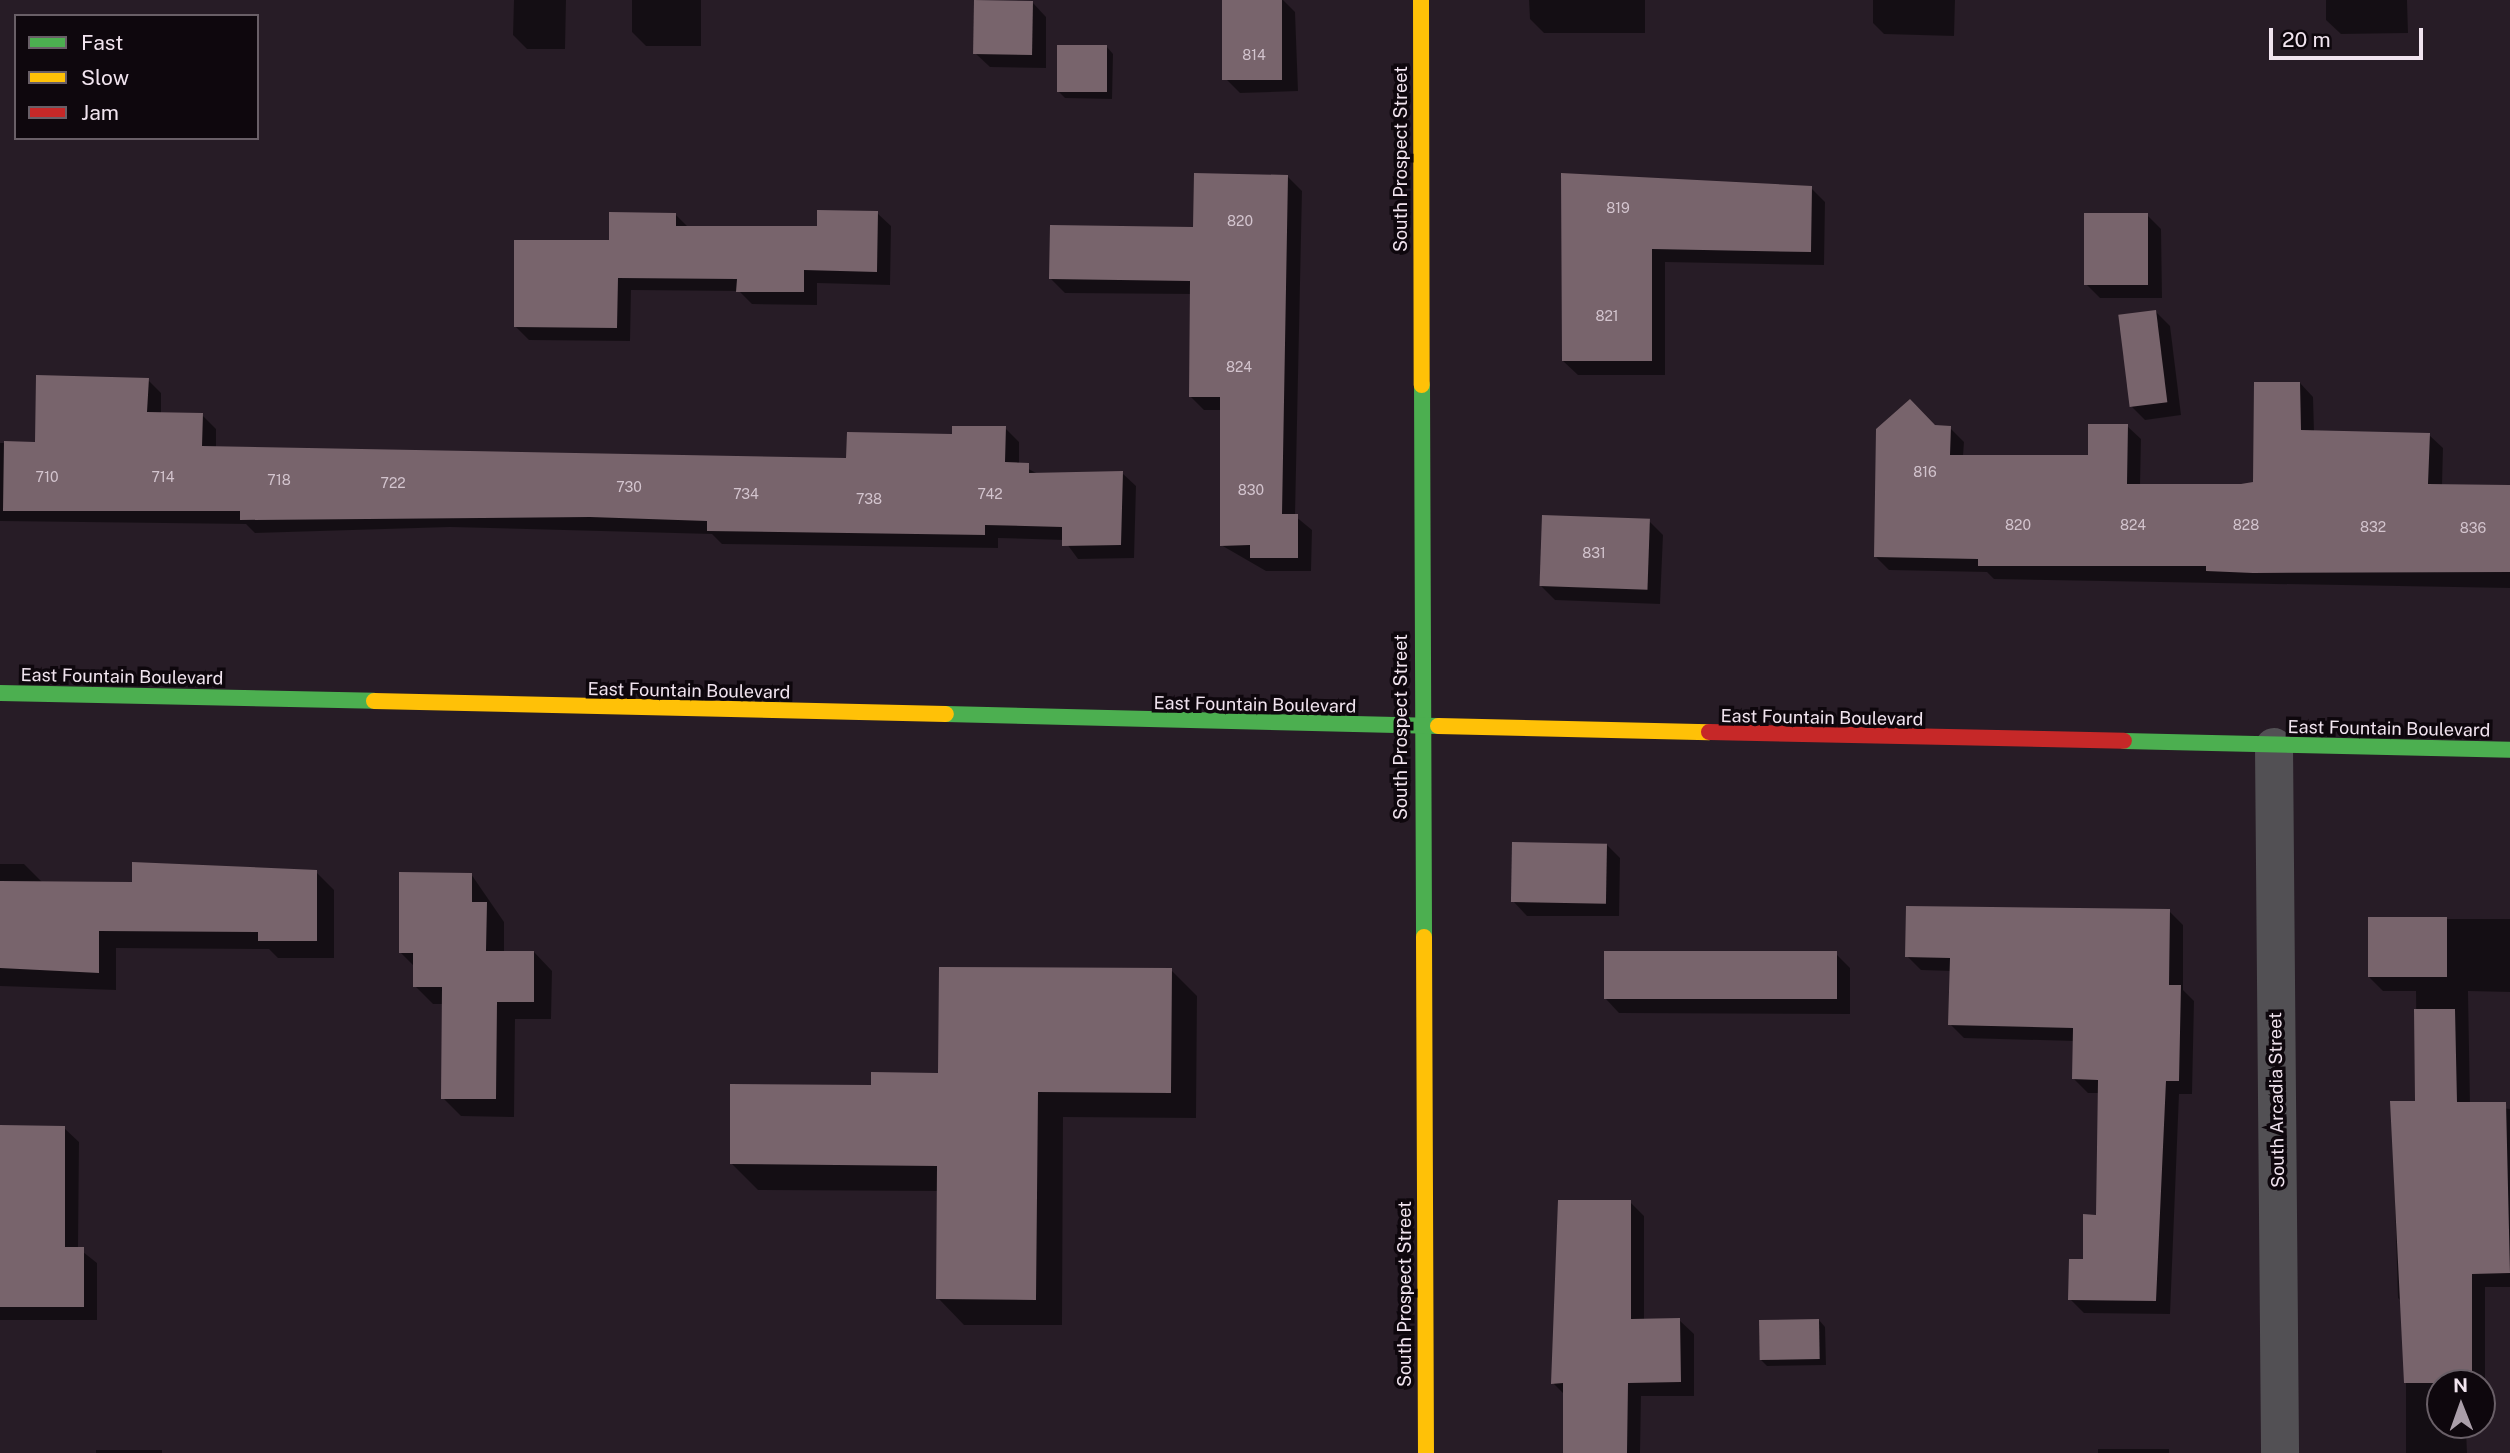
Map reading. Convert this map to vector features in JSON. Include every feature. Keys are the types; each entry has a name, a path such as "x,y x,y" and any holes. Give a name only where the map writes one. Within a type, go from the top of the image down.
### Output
{"main road":[{"name":"South Prospect Street","path":"1421,0 1419,729 1426,1453"},
{"name":"East Fountain Boulevard","path":"0,693 1419,729 2510,750"}],"street":[{"name":"South Arcadia Street","path":"2274,747 2280,1453"}],"building":[{"path":"974,0 1033,1 1032,55 973,54"},
{"path":"1222,0 1282,0 1282,80 1222,80"},
{"path":"1057,45 1107,45 1107,92 1057,92"},
{"path":"1194,173 1288,175 1282,514 1298,514 1298,558 1250,558 1250,545 1220,546 1220,397 1189,397 1190,281 1049,279 1050,225 1193,227"},
{"path":"1561,173 1812,186 1811,252 1652,249 1652,361 1562,361"},
{"path":"817,210 878,211 877,272 804,270 804,292 736,292 737,279 618,278 617,328 514,327 514,240 609,240 609,212 676,213 676,226 817,226"},
{"path":"2084,213 2148,213 2148,285 2084,285"},
{"path":"2156,310 2167,402 2130,407 2118,315"},
{"path":"36,375 149,378 147,412 203,413 202,446 846,458 847,432 952,434 952,426 1006,426 1005,462 1029,463 1029,473 1123,471 1121,545 1062,546 1062,527 985,525 985,535 707,531 707,521 590,517 240,520 240,511 3,511 4,441 35,442"},
{"path":"2254,382 2300,382 2301,430 2430,433 2428,484 2510,485 2510,572 2253,573 2206,571 2206,566 1978,566 1978,559 1874,557 1876,429 1910,399 1935,425 1951,426 1950,455 2088,455 2088,424 2128,424 2127,484 2241,484 2253,482"},
{"path":"1542,515 1650,519 1647,590 1540,586"},
{"path":"1512,842 1607,844 1606,904 1511,902"},
{"path":"132,862 317,870 317,941 258,941 258,932 99,931 99,973 0,968 0,881 132,882"},
{"path":"399,872 472,873 472,902 487,902 486,951 534,951 534,1002 497,1002 496,1099 441,1099 442,987 413,987 413,953 399,953"},
{"path":"1906,906 2170,909 2169,985 2181,985 2179,1081 2166,1081 2156,1301 2068,1300 2069,1259 2083,1259 2083,1214 2096,1215 2098,1080 2072,1079 2073,1028 1948,1025 1950,958 1905,957"},
{"path":"2368,917 2447,917 2447,977 2368,977"},
{"path":"1604,951 1837,951 1837,999 1604,999"},
{"path":"939,967 1172,968 1171,1093 1038,1092 1036,1300 936,1299 937,1166 730,1164 730,1084 871,1085 871,1072 938,1073"},
{"path":"2414,1009 2455,1009 2457,1102 2506,1102 2510,1273 2472,1274 2472,1369 2426,1369 2426,1383 2404,1383 2390,1101 2415,1101"},
{"path":"0,1125 65,1126 65,1247 84,1247 84,1307 0,1307"},
{"path":"1558,1200 1631,1200 1631,1319 1680,1318 1681,1382 1628,1383 1627,1453 1563,1453 1563,1383 1551,1384"},
{"path":"1819,1319 1820,1359 1760,1360 1759,1320"}],"traffic: fast":[{"path":"1422,385 1424,937"},
{"path":"0,693 374,701"},
{"path":"946,714 1438,726"},
{"path":"2124,741 2510,750"}],"traffic: slow":[{"path":"1421,0 1422,385"},
{"path":"374,701 946,714"},
{"path":"1438,726 1709,732"},
{"path":"1424,937 1426,1453"}],"traffic: jam":[{"path":"1709,732 2124,741"}]}
